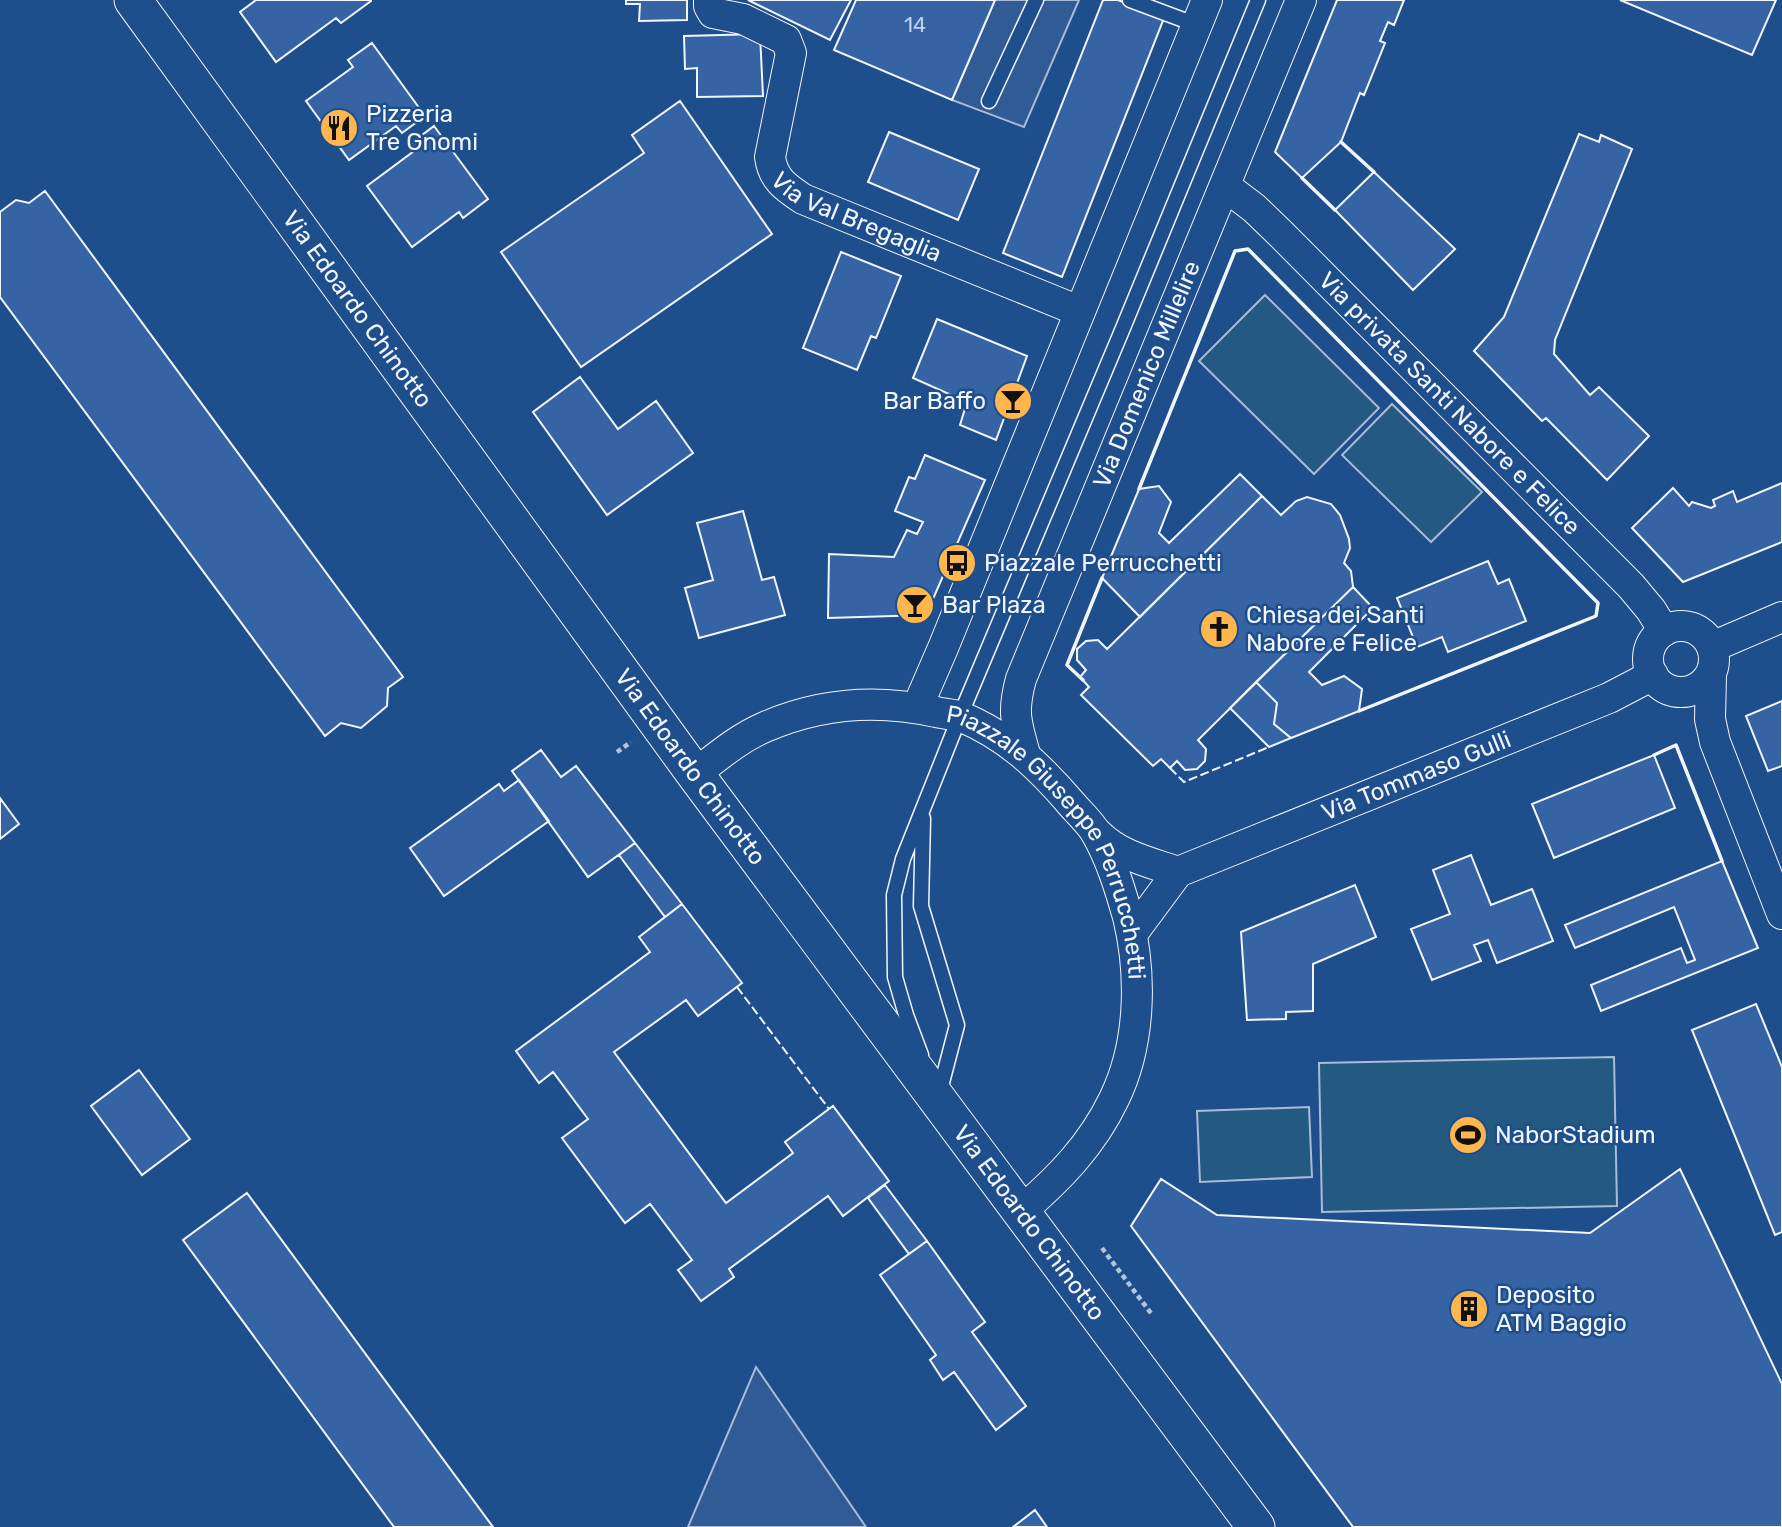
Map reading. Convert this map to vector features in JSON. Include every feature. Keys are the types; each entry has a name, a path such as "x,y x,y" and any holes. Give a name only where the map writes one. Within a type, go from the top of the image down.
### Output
{"street":[{"name":"Via Edoardo Chinotto","path":"133,0 695,774 1256,1527"},
{"name":"Via Val Bregaglia","path":"709,0 713,13 743,19 786,40 791,53 770,157 772,173 790,190 803,199 1079,311"},
{"name":"Via Domenico Millelire","path":"1025,754 1015,703 1021,679 1301,0"},
{"path":"917,708 1202,13"},
{"name":"Via privata Santi Nabore e Felice","path":"1225,186 1254,208 1281,234 1631,586 1664,631"},
{"path":"1782,617 1711,661 1703,684 1693,690 1681,692 1660,685 1653,676 1648,656 1656,638 1672,627 1692,628 1700,632 1711,661 1710,719 1715,741 1782,914"},
{"name":"Via Tommaso Gulli","path":"1178,872 1609,698 1653,676"},
{"name":"Piazzale Giuseppe Perrucchetti","path":"695,774 741,739 797,715 836,706 874,704 917,708 960,716 1025,754 1049,776 1096,832 1121,890 1132,934 1138,978 1130,1053 1115,1098 1088,1144 1056,1181 1020,1212"},
{"path":"1096,832 1111,847 1124,854 1178,872 1132,934"}],"lane":[{"path":"989,101 1036,0"},
{"path":"1130,0 1202,13"},
{"name":"Via Domenico Millelire","path":"938,1099 905,1015 895,977 894,895 903,859 1258,0"},
{"path":"923,813 921,906 957,1025 938,1099"}],"path":[{"path":"617,752 634,740"},
{"path":"1102,1248 1153,1316"}],"shaded area":[{"path":"995,0 1079,0 1024,127 952,100"},
{"path":"1265,295 1379,408 1314,474 1199,361"},
{"path":"1392,404 1482,492 1431,542 1342,455"},
{"name":"NaborStadium","path":"1614,1057 1617,1206 1322,1212 1319,1063"},
{"path":"1309,1107 1312,1177 1200,1182 1197,1111"},
{"path":"756,1367 866,1527 688,1527"}],"building":[{"path":"256,0 371,1 341,23 336,18 276,62 240,12"},
{"path":"626,0 687,0 687,20 639,21 640,4 626,4"},
{"path":"748,0 851,0 830,40"},
{"path":"856,0 995,0 952,100 834,50"},
{"path":"1103,0 1118,0 1164,18 1062,277 1003,253"},
{"path":"1337,0 1404,0 1394,25 1388,22 1380,41 1385,43 1364,95 1360,93 1341,142 1302,178 1275,152"},
{"path":"1620,0 1776,0 1752,55"},
{"path":"760,34 763,96 697,97 697,68 685,69 684,36"},
{"path":"372,43 425,116 402,133 396,126 349,160 306,101 353,67 348,60"},
{"path":"680,101 772,234 581,367 501,252 644,153 632,135"},
{"path":"434,126 488,199 463,218 459,212 412,247 367,186 414,151 409,145"},
{"path":"889,132 979,169 958,220 868,182"},
{"path":"1579,134 1599,142 1601,135 1632,149 1555,340 1554,354 1590,395 1599,387 1649,436 1607,480 1546,418 1542,421 1474,351 1504,317"},
{"path":"1374,172 1455,249 1413,290 1335,210"},
{"path":"45,191 403,677 388,688 387,706 361,728 341,723 325,736 0,297 0,212 16,200 29,203"},
{"path":"841,252 901,276 876,338 871,336 857,370 803,348"},
{"path":"937,319 1027,356 996,440 960,425 967,402 913,378"},
{"path":"580,377 618,429 656,401 693,453 607,515 533,412"},
{"path":"925,455 985,480 926,615 828,618 829,554 894,557 907,530 917,534 923,522 895,511 909,477 915,479"},
{"path":"1240,474 1262,496 1140,617 1102,578 1139,489 1159,486 1171,502 1159,533 1169,543"},
{"path":"1782,483 1782,542 1683,582 1632,528 1673,488 1689,506 1692,502 1711,508 1715,506 1713,500 1733,491 1737,502"},
{"name":"Chiesa dei Santi Nabore e Felice","path":"1262,496 1281,515 1296,501 1307,497 1331,504 1340,515 1349,539 1350,548 1344,563 1351,571 1353,587 1198,740 1206,749 1205,761 1197,769 1185,770 1177,761 1170,768 1161,759 1153,766 1081,695 1089,687 1080,677 1086,670 1077,660 1077,649 1086,641 1098,640 1107,649"},
{"path":"743,511 762,580 774,577 785,615 699,638 685,588 713,580 697,523"},
{"path":"1488,561 1498,584 1509,579 1526,621 1448,652 1442,637 1417,647 1397,598"},
{"path":"1353,587 1373,608 1309,672 1322,685 1344,676 1362,689 1359,711 1291,738 1274,724 1277,703 1256,682"},
{"path":"1256,682 1277,703 1274,724 1291,738 1269,747 1230,708"},
{"path":"1782,701 1782,766 1768,771 1746,716"},
{"path":"541,750 561,777 576,766 635,843 588,877 512,771"},
{"path":"1654,755 1675,808 1554,858 1532,804"},
{"path":"519,780 549,821 444,896 410,848 499,784 504,791"},
{"path":"0,798 19,824 0,839"},
{"path":"635,843 682,904 665,917 619,855"},
{"path":"1471,855 1491,905 1532,889 1553,941 1497,963 1488,940 1474,945 1481,961 1432,980 1411,929 1450,914 1433,870"},
{"path":"1722,861 1758,948 1601,1011 1591,985 1681,948 1687,963 1695,960 1674,907 1575,948 1565,925"},
{"path":"1355,885 1376,937 1313,964 1313,1011 1286,1012 1286,1019 1247,1020 1241,932"},
{"path":"682,904 742,983 698,1016 686,1000 614,1052 726,1203 793,1153 785,1142 833,1106 889,1181 843,1216 828,1196 729,1269 734,1277 701,1301 678,1270 692,1260 650,1204 625,1223 562,1138 588,1119 553,1072 539,1083 516,1051 650,952 639,937"},
{"path":"1756,1004 1782,1067 1782,1232 1775,1235 1692,1030"},
{"path":"139,1070 190,1139 142,1175 91,1106"},
{"name":"Deposito ATM Baggio","path":"1680,1169 1782,1384 1782,1527 1353,1527 1131,1226 1161,1179 1217,1215 1590,1233"},
{"path":"885,1185 927,1241 909,1254 868,1198"},
{"path":"247,1193 493,1527 394,1527 183,1240"},
{"path":"927,1241 985,1322 972,1332 1026,1406 996,1430 954,1372 943,1380 930,1360 936,1355 880,1275"},
{"path":"1035,1510 1047,1527 1013,1527"}],"fence":[{"path":"1170,768 1184,782 1269,747"},
{"path":"737,987 829,1109"}],"wall":[{"path":"1341,142 1374,172"},
{"path":"1302,178 1335,210"},
{"path":"1139,489 1235,251 1248,249 1598,603 1596,616 1359,711"},
{"path":"1083,680 1067,665 1102,578"},
{"path":"1654,755 1676,745 1722,861"}],"place":[{"name":"Pizzeria Tre Gnomi","path":"339,128"},
{"name":"Bar Baffo","path":"1013,401"},
{"name":"Piazzale Perrucchetti","path":"957,563"},
{"name":"Bar Plaza","path":"915,605"},
{"name":"Chiesa dei Santi Nabore e Felice","path":"1219,629"},
{"name":"NaborStadium","path":"1468,1135"},
{"name":"Deposito ATM Baggio","path":"1469,1309"}]}
